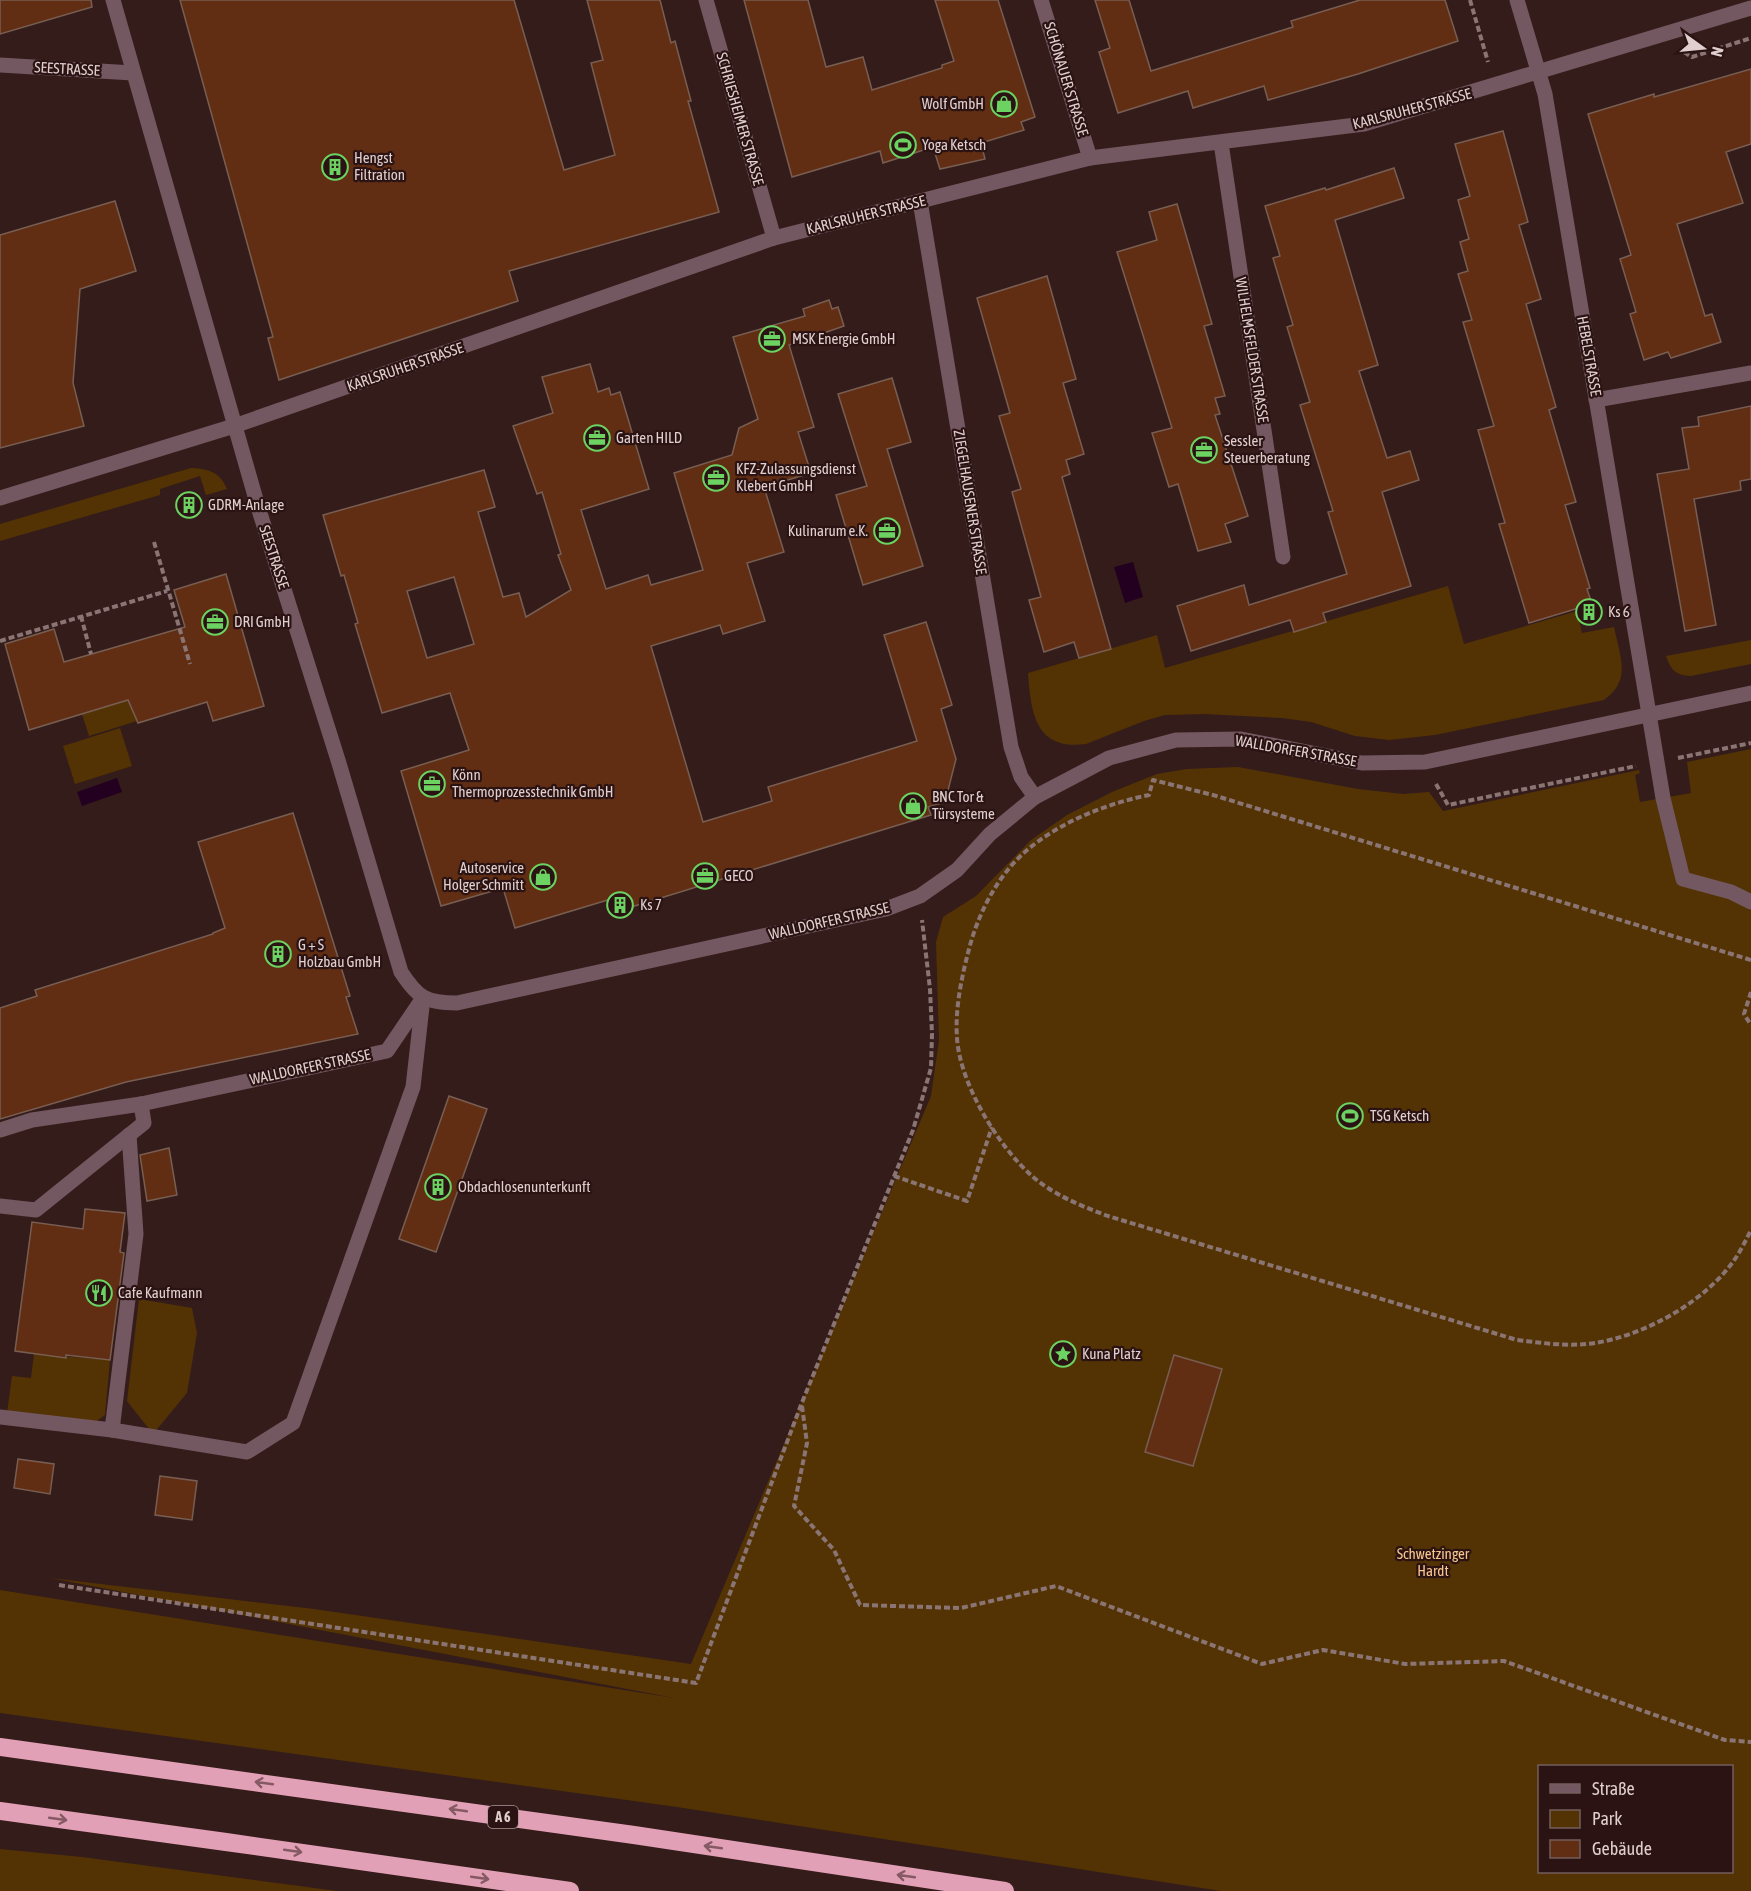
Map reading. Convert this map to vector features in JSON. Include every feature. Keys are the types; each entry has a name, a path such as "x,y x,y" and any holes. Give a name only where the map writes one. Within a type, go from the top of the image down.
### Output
{"highway":[{"name":"A 6","path":"0,1747 577,1827 1005,1891"},
{"path":"0,1812 570,1891"}],"street":[{"name":"SEESTRASSE","path":"113,0 234,426 338,759 401,972 410,986 423,998"},
{"name":"SCHRIESHEIMER STRASSE","path":"706,0 774,238"},
{"name":"SCHÖNAUER STRASSE","path":"1041,0 1090,158"},
{"name":"HEBELSTRASSE","path":"1517,0 1545,94 1648,714 1663,798 1683,879 1731,892 1751,902"},
{"name":"KARLSRUHER STRASSE","path":"0,498 234,426 774,238 1090,158 1364,124 1751,8"},
{"name":"SEESTRASSE","path":"0,65 133,73"},
{"name":"WILHELMSFELDER STRASSE","path":"1221,143 1283,557"},
{"name":"ZIEGELHAUSENER STRASSE","path":"920,201 1011,747 1021,777 1035,797"},
{"path":"1596,400 1751,373"},
{"name":"WALLDORFER STRASSE","path":"0,1130 32,1120 141,1104 387,1051 423,998 441,1003 457,1003 886,909 920,896 957,870 990,834 1035,797 1109,758 1176,740 1242,739 1362,763 1425,762 1751,693"},
{"path":"0,1417 112,1430 247,1452 293,1423 413,1087 423,998"},
{"path":"0,1206 36,1210 144,1123 141,1104"},
{"path":"112,1430 136,1234 129,1135"}],"path":[{"path":"1470,0 1496,86"},
{"path":"154,542 190,664"},
{"path":"0,641 167,591"},
{"path":"81,616 91,654"},
{"path":"1436,784 1448,805 1751,743"},
{"path":"1751,960 1213,795 1153,780 1149,795 1113,803 1049,835 1025,852 1005,874 986,903 973,933 963,970 957,1039 972,1093 1008,1151 1032,1176 1077,1204 1108,1216 1517,1340 1553,1345 1595,1343 1638,1332 1670,1316 1706,1290 1734,1260 1751,1230"},
{"path":"59,1585 696,1683 801,1405 913,1130 930,1068 932,1034 930,989 920,896"},
{"path":"1751,992 1744,1014 1751,1023"},
{"path":"894,1176 967,1201 992,1127"},
{"path":"801,1405 807,1443 794,1506 834,1550 860,1605 961,1608 1056,1586 1262,1664 1323,1650 1405,1664 1504,1661 1725,1740 1751,1742"}],"green space":[{"path":"191,468 213,472 227,489 206,495 200,476 160,489 160,495 0,541 0,524"},
{"path":"1448,586 1464,644 1577,611 1582,633 1614,627 1622,667 1618,684 1604,700 1435,735 1389,740 1355,736 1311,722 1282,718 1205,714 1165,715 1086,744 1069,745 1046,735 1034,714 1028,673 1157,635 1165,668"},
{"path":"1751,640 1751,664 1691,676 1674,671 1666,656"},
{"path":"131,699 137,721 89,736 82,714"},
{"path":"120,728 132,766 75,784 63,746"},
{"name":"Schwetzinger Hardt","path":"1751,749 1751,1891 1221,1891 677,1807 0,1713 0,1590 674,1698 50,1578 314,1609 691,1664 931,1096 939,1040 936,942 943,917 976,896 1031,840 1067,815 1112,792 1157,774 1187,769 1238,767 1358,789 1403,794 1429,792 1443,811 1639,770 1640,773 1635,775 1640,802 1691,793 1687,762"},
{"path":"139,1299 192,1308 197,1333 187,1393 153,1434 127,1401"},
{"path":"34,1354 110,1360 105,1415 94,1423 7,1413 12,1376 31,1378"},
{"path":"0,1849 82,1857 337,1891 0,1891"}],"shaded area":[{"path":"1133,562 1143,597 1125,603 1114,567"},
{"path":"117,778 122,792 82,806 77,792"}],"building":[{"path":"0,0 91,0 92,7 0,34"},
{"name":"Hengst Filtration","path":"180,0 514,0 564,170 615,155 591,63 603,60 587,0 660,0 671,43 675,41 691,101 688,101 719,212 509,271 518,301 279,380 268,338 273,337"},
{"path":"744,0 808,0 826,67 863,57 872,90 942,68 942,65 954,61 935,0 998,0 1035,117 1021,122 1024,130 981,143 985,159 940,169 933,147 883,163 880,151 792,177"},
{"path":"1095,0 1129,0 1151,71 1293,27 1291,21 1360,0 1445,0 1458,41 1358,74 1268,100 1264,86 1193,108 1188,91 1118,113 1099,52 1110,48"},
{"path":"1751,69 1751,144 1726,152 1743,203 1677,224 1705,316 1712,314 1721,342 1671,358 1668,352 1644,360 1630,314 1636,312 1620,259 1631,255 1588,114"},
{"path":"1503,131 1528,222 1519,225 1541,299 1526,304 1556,407 1549,410 1576,502 1565,505 1590,588 1587,589 1592,604 1529,623 1499,524 1505,523 1478,430 1494,426 1463,322 1472,320 1458,274 1468,271 1460,242 1469,239 1458,200 1470,196 1455,144"},
{"path":"1394,168 1404,198 1335,220 1378,365 1359,371 1387,458 1410,451 1419,480 1382,492 1411,586 1323,613 1326,622 1294,632 1290,620 1191,651 1177,606 1244,585 1249,605 1347,574 1328,512 1333,511 1300,405 1310,402 1287,327 1293,325 1273,258 1280,256 1265,206 1325,188 1326,190"},
{"path":"115,201 136,271 80,289 73,383 84,426 0,448 0,235"},
{"path":"1177,204 1212,324 1204,326 1225,396 1215,398 1220,414 1215,415 1248,516 1225,524 1231,542 1198,551 1178,484 1169,487 1152,433 1172,428 1117,252 1157,240 1149,212"},
{"path":"1047,276 1076,379 1063,383 1084,454 1066,460 1070,474 1062,477 1111,649 1079,658 1074,642 1044,652 1029,600 1041,597 1012,492 1021,489 999,416 1010,413 977,298"},
{"path":"829,300 832,309 838,307 844,326 789,345 814,427 798,432 811,473 764,487 784,552 747,563 765,621 723,634 720,625 651,646 703,822 772,801 768,787 917,741 884,635 926,622 952,705 941,709 956,759 945,802 928,807 931,815 615,912 611,899 515,928 503,888 441,906 401,771 469,750 450,693 382,713 355,624 358,623 344,575 341,576 323,515 484,470 495,507 478,512 503,597 519,593 526,617 571,590 558,555 561,554 542,492 537,494 513,426 553,413 542,377 590,364 598,392 609,388 611,395 620,392 649,489 581,510 606,589 648,575 651,585 703,570 674,473 732,455 739,428 758,419 733,337 805,316 803,309","holes":["454,577 474,644 427,658 407,591"]},
{"path":"892,378 911,442 887,449 923,566 863,585 836,495 867,486 838,394"},
{"path":"1751,406 1751,479 1740,481 1741,490 1694,499 1716,625 1685,631 1657,474 1689,469 1682,428 1699,426 1698,417"},
{"path":"226,574 264,706 213,721 207,702 138,723 128,700 29,730 5,644 54,629 64,662 185,627 174,590"},
{"name":"G + S Holzbau GmbH","path":"293,813 350,996 346,997 358,1034 126,1082 0,1119 0,1008 37,996 35,990 213,934 225,928 198,842"},
{"name":"Obdachlosenunterkunft","path":"449,1096 487,1109 436,1252 399,1239"},
{"path":"169,1148 177,1195 147,1201 140,1155"},
{"path":"85,1209 125,1213 120,1252 124,1253 110,1360 66,1355 66,1358 15,1351 32,1222 83,1229"},
{"path":"1174,1355 1222,1369 1193,1466 1145,1452"},
{"path":"18,1459 54,1464 50,1494 14,1488"},
{"path":"160,1476 197,1481 192,1520 155,1515"}],"place":[{"name":"Wolf GmbH","path":"1004,104"},
{"name":"Yoga Ketsch","path":"903,145"},
{"name":"Hengst Filtration","path":"335,167"},
{"name":"MSK Energie GmbH","path":"772,339"},
{"name":"Garten HILD","path":"597,438"},
{"name":"Sessler Steuerberatung","path":"1204,450"},
{"name":"KFZ-Zulassungsdienst Klebert GmbH","path":"716,478"},
{"name":"GDRM-Anlage","path":"189,505"},
{"name":"Kulinarum e.K.","path":"887,531"},
{"name":"Ks 6","path":"1589,612"},
{"name":"DRI GmbH","path":"215,622"},
{"name":"Könn Thermoprozesstechnik GmbH","path":"432,784"},
{"name":"BNC Tor & Türsysteme","path":"913,806"},
{"name":"GECO","path":"705,876"},
{"name":"Autoservice Holger Schmitt","path":"543,877"},
{"name":"Ks 7","path":"620,905"},
{"name":"G + S Holzbau GmbH","path":"278,954"},
{"name":"TSG Ketsch","path":"1350,1116"},
{"name":"Obdachlosenunterkunft","path":"438,1187"},
{"name":"Cafe Kaufmann","path":"99,1293"},
{"name":"Kuna Platz","path":"1063,1354"}]}
